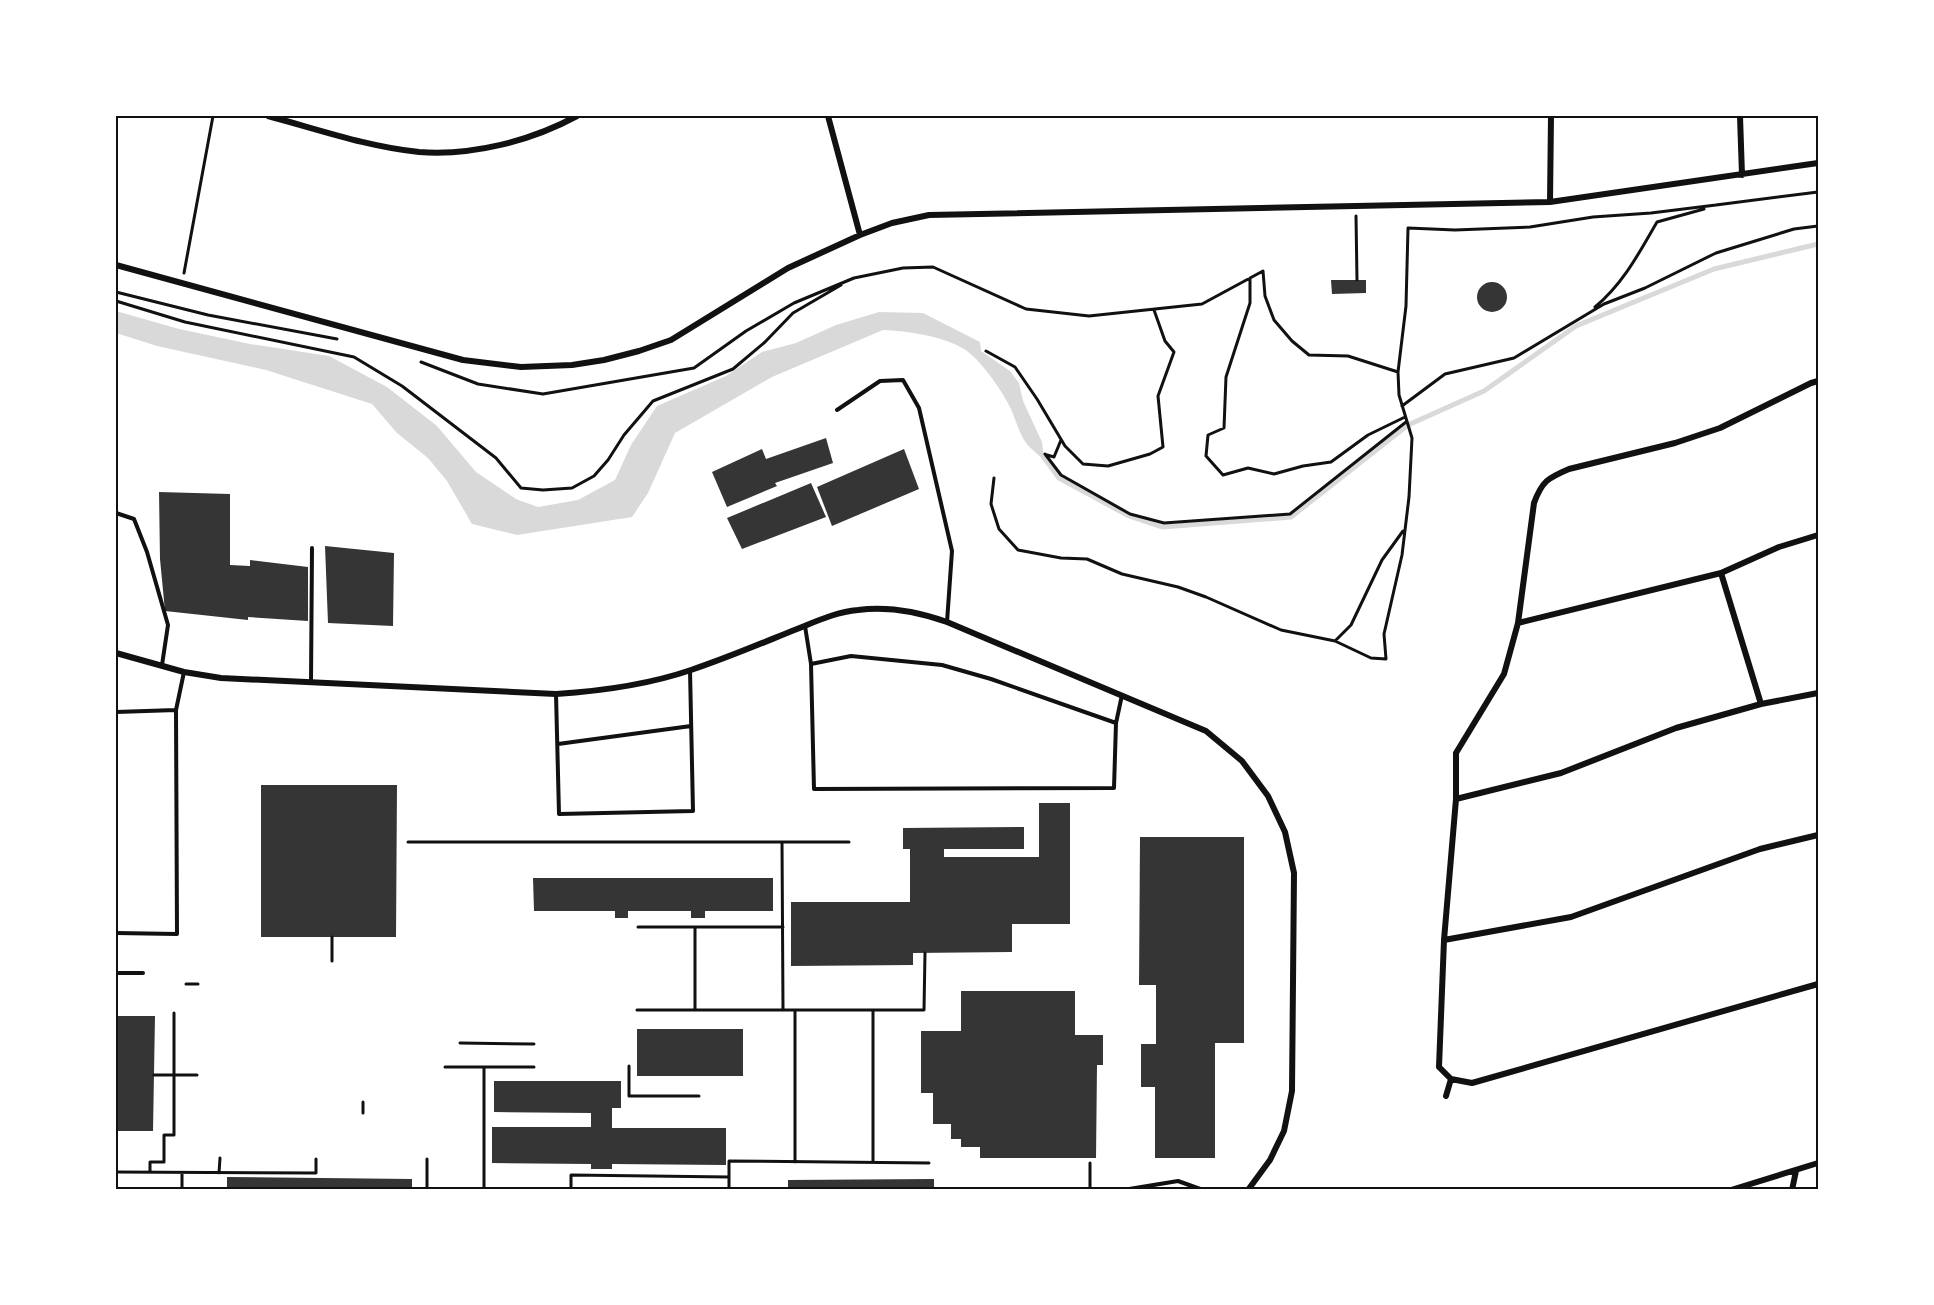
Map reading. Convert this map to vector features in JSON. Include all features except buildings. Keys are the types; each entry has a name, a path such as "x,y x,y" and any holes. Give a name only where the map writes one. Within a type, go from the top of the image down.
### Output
{"street":[{"path":"268,116 380,146 420,152 456,152 491,147 530,137 577,116"},
{"path":"828,116 860,235"},
{"path":"1550,202 1551,116"},
{"path":"1740,116 1742,175"},
{"path":"116,265 463,360 521,367 572,365 604,360 671,340 788,268 860,235 892,223 929,215 1550,202 1818,164"},
{"path":"1818,381 1811,382 1720,428 1675,444 1569,469 1552,476 1540,486 1534,503 1518,623 1504,674 1456,753 1456,799 1444,940 1439,1067 1451,1079 1472,1083 1818,984"},
{"path":"1518,623 1721,573 1779,547 1818,535"},
{"path":"1721,573 1761,705"},
{"path":"116,653 184,672 221,678 556,694 604,691 649,683 690,670 824,617 858,609 892,609 920,613 947,622 1206,731 1242,761 1268,796 1285,832 1294,873 1292,1091 1284,1131 1270,1160 1248,1190"},
{"path":"1456,799 1561,773 1676,728 1761,705 1818,693"},
{"path":"1444,940 1571,917 1760,849 1818,835"},
{"path":"1446,1096 1451,1079"},
{"path":"1731,1190 1818,1163"},
{"path":"1792,1190 1796,1171"}],"lane":[{"path":"837,410 880,381 903,380 919,408 952,551 947,622"},
{"path":"116,513 134,519 147,552 168,625 161,666"},
{"path":"311,683 312,548"},
{"path":"805,626 811,664 814,789 1114,788 1116,723 1122,694"},
{"path":"811,664 851,656 942,665 991,679 1116,723"},
{"path":"556,694 559,814 693,811 690,670"},
{"path":"116,933 177,934 176,710 184,672"},
{"path":"116,711 176,710"},
{"path":"558,744 692,726"},
{"path":"116,973 143,973"},
{"path":"1123,1190 1178,1181 1203,1190"}],"path":[{"path":"182,283 213,116"},
{"path":"994,477 991,504 999,529 1018,550 1061,558 1087,559 1122,574 1178,587 1206,597 1281,630 1335,640 1371,657 1386,659 1384,634 1402,555 1409,497 1412,438 1398,395 1398,372 1406,306 1408,228 1455,230 1530,227 1593,217 1716,206 1818,192"},
{"path":"1356,206 1357,280"},
{"path":"1586,314 1612,293 1657,222 1716,206"},
{"path":"1402,406 1445,374 1514,358 1604,304 1645,288 1716,253 1794,230 1818,226"},
{"path":"413,358 478,384 543,394 694,368 746,332 794,303 854,278 903,268 933,267 1026,309 1089,316 1202,304 1263,271 1265,296 1274,320 1309,355 1348,356 1398,372"},
{"path":"116,301 185,322 354,357 402,386 496,458 521,488 543,490 572,488 594,476 653,401 733,369 765,342 793,313 854,278"},
{"path":"1250,278 1250,303 1226,377 1224,428 1208,435 1206,456 1223,475 1248,468 1274,474 1303,466 1331,462 1368,435 1406,419"},
{"path":"116,292 208,315 345,341"},
{"path":"986,351 1015,367 1065,446 1083,464 1108,466 1150,454 1163,447 1158,396 1174,352 1165,341 1154,310"},
{"path":"1061,440 1054,457 1045,454 1061,475 1130,514 1164,523 1290,514 1406,419"},
{"path":"1335,640 1351,625 1382,560 1405,529"},
{"path":"408,842 849,842"},
{"path":"782,842 783,1010"},
{"path":"638,927 783,927"},
{"path":"695,927 695,1010"},
{"path":"332,937 332,961"},
{"path":"637,1010 924,1010 925,952"},
{"path":"186,984 198,984"},
{"path":"795,1010 795,1162"},
{"path":"873,1010 873,1162"},
{"path":"150,1172 150,1162 164,1162 164,1135 174,1135 174,1013"},
{"path":"460,1043 534,1044"},
{"path":"629,1066 629,1096 699,1096"},
{"path":"445,1067 534,1067"},
{"path":"484,1067 484,1190"},
{"path":"154,1075 197,1075"},
{"path":"363,1102 363,1113"},
{"path":"219,1173 220,1158"},
{"path":"116,1172 316,1173 316,1159"},
{"path":"427,1159 427,1190"},
{"path":"729,1190 729,1161 929,1163"},
{"path":"1090,1163 1090,1190"},
{"path":"182,1173 182,1190"},
{"path":"571,1190 571,1175 729,1176"}],"shaded area":[{"path":"116,311 179,329 250,344 329,356 387,387 437,426 476,472 516,499 538,507 578,500 615,480 631,445 657,406 726,376 762,352 796,343 836,325 879,312 923,313 980,342 981,351 1010,371 1019,383 1023,401 1042,442 1044,460 1024,440 1010,407 990,375 964,349 955,344 914,333 883,330 772,377 675,433 648,493 632,517 517,535 472,524 447,481 428,458 397,433 372,404 266,370 157,346 116,333"}],"waterway":[{"path":"1042,455 1059,478 1129,516 1162,527 1291,517 1408,425 1484,391 1576,326 1714,269 1818,244"}]}
